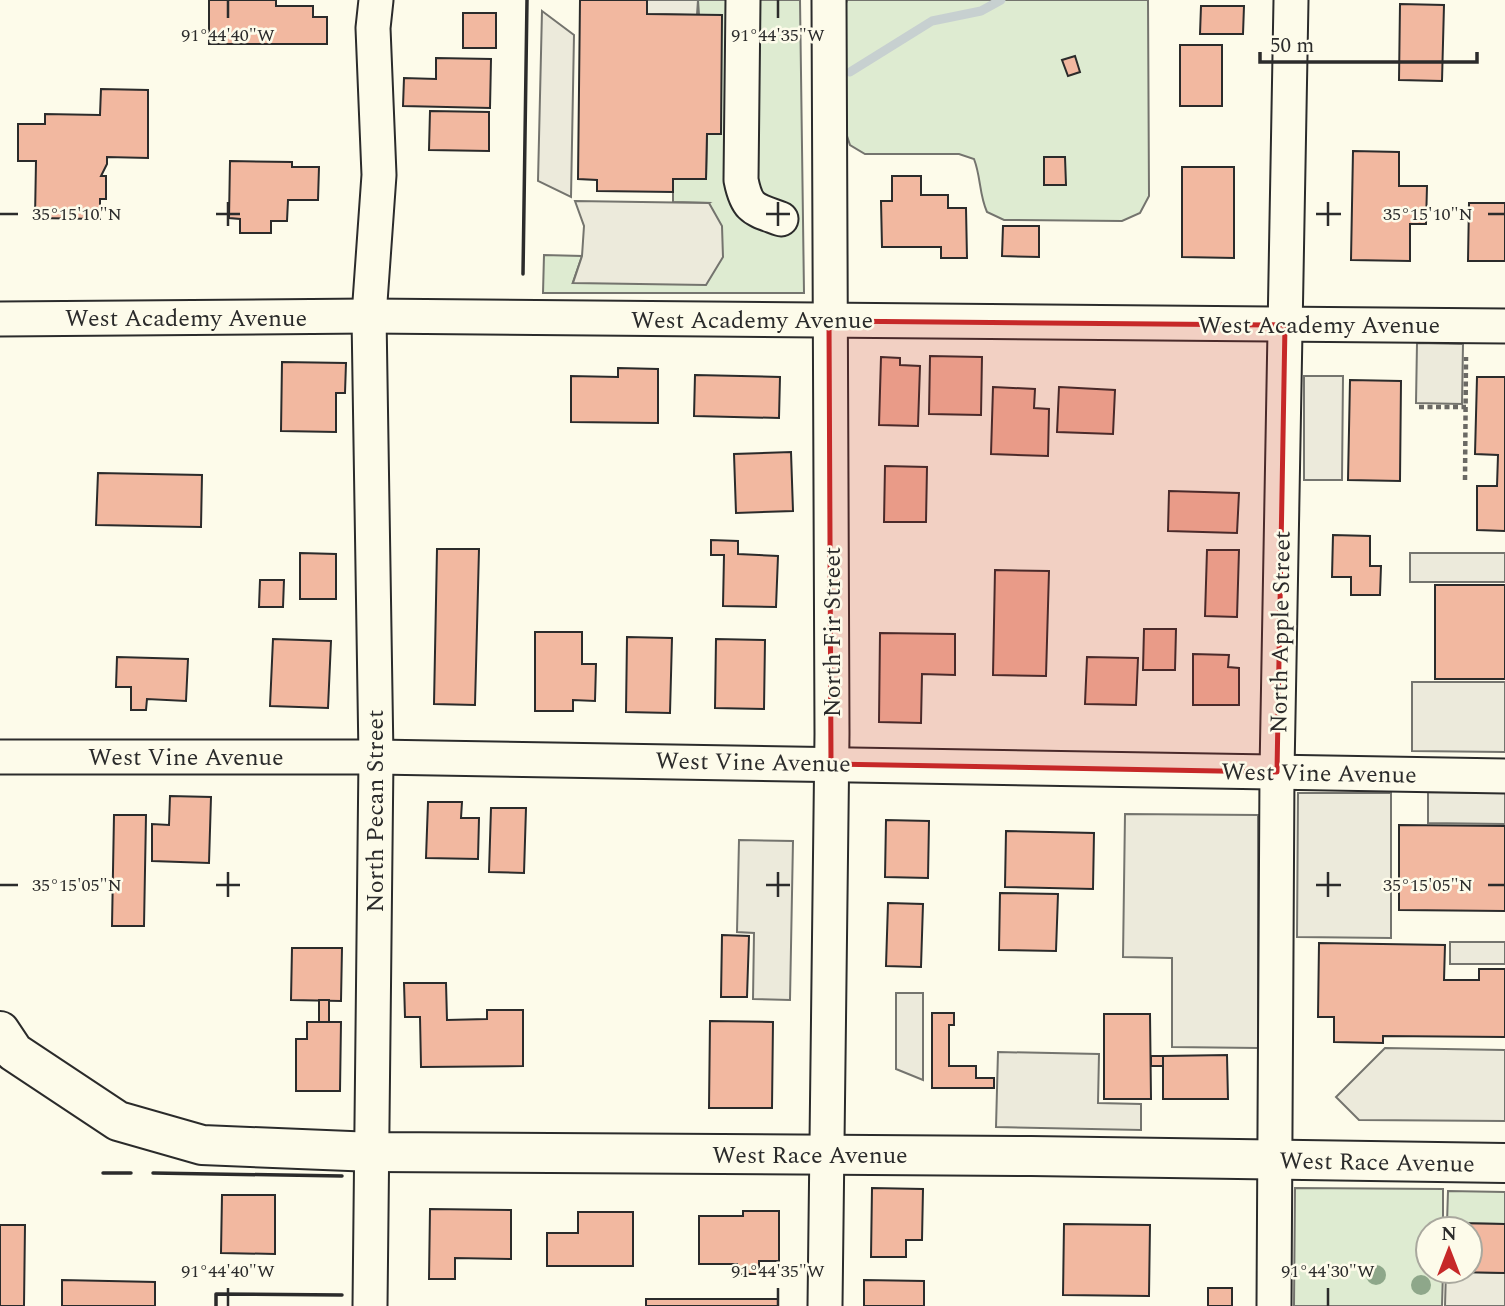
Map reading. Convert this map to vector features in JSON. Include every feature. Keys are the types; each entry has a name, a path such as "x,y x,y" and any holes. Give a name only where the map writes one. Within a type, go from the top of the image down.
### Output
{"main road":[{"name":"West Race Avenue","path":"5,1051 118,1121 202,1145 374,1152 1505,1163"}],"street":[{"name":"North Pecan Street","path":"370,1306 374,1152 376,757 369,316 379,175 373,28 376,0"},
{"path":"744,0 741,180 744,198 755,209 781,219"},
{"name":"North Fir Street","path":"825,1306 831,764 829,0"},
{"name":"North Apple Street","path":"1274,1306 1278,772 1291,0"},
{"name":"West Academy Avenue","path":"0,319 369,316 1505,326"},
{"name":"West Vine Avenue","path":"0,757 376,757 1505,776"}],"path":[{"path":"1465,480 1466,349"},
{"path":"1419,407 1466,407"}],"highlighted area":[{"path":"829,321 1285,325 1277,772 831,764"}],"green space":[{"path":"698,0 800,0 804,293 543,293 544,255 582,256 573,282 709,203 673,202 673,179 706,179 707,134"},
{"path":"847,0 1148,0 1149,196 1140,213 1122,221 1004,220 987,212 974,159 959,154 865,154 850,145 844,127 844,10"},
{"path":"1295,1188 1443,1189 1443,1215 1414,1215 1414,1285 1443,1285 1442,1306 1294,1306"},
{"path":"1448,1191 1505,1192 1505,1224 1484,1224 1484,1215 1447,1215"}],"shaded area":[{"path":"647,0 698,0 697,15 647,14"},
{"path":"542,11 574,35 571,197 538,181"},
{"path":"575,201 709,203 722,226 723,257 706,285 573,283 582,256 584,226"},
{"path":"1417,343 1463,344 1462,404 1416,403"},
{"path":"1304,376 1343,376 1342,480 1304,480"},
{"path":"1410,553 1505,553 1505,582 1410,582"},
{"path":"1412,682 1505,682 1505,752 1412,751"},
{"path":"1428,792 1505,793 1505,824 1428,823"},
{"path":"1298,793 1391,793 1391,938 1297,937"},
{"path":"1125,814 1258,815 1258,1048 1172,1047 1172,958 1123,957"},
{"path":"739,840 793,841 790,1000 753,999 754,933 737,932"},
{"path":"1450,942 1505,942 1505,964 1450,964"},
{"path":"896,993 923,993 923,1080 896,1069"},
{"path":"1385,1048 1505,1050 1505,1121 1359,1120 1336,1097"},
{"path":"998,1052 1099,1054 1098,1103 1141,1104 1141,1130 996,1127"},
{"path":"1484,1272 1505,1273 1505,1306 1445,1306 1446,1285 1484,1285"}],"building":[{"path":"209,0 276,0 276,6 313,6 313,17 327,17 327,44 209,44"},
{"path":"580,0 647,0 647,14 722,15 721,134 707,134 706,179 673,179 673,192 597,191 597,180 578,179"},
{"path":"1400,4 1444,5 1442,81 1399,80"},
{"path":"1201,6 1244,6 1243,34 1200,34"},
{"path":"463,13 496,13 496,48 463,48"},
{"path":"1180,45 1222,45 1222,106 1180,106"},
{"path":"1075,56 1080,72 1068,76 1062,60"},
{"path":"436,58 491,59 490,108 403,106 404,78 436,79"},
{"path":"101,89 148,90 148,158 107,157 107,164 101,176 106,176 106,199 100,199 100,219 35,218 36,161 18,161 18,124 45,124 45,114 100,115"},
{"path":"430,111 489,112 489,151 429,150"},
{"path":"1353,151 1399,152 1399,186 1427,186 1426,224 1410,224 1410,261 1351,260"},
{"path":"1044,157 1065,157 1066,185 1044,185"},
{"path":"230,161 292,162 292,167 319,167 318,200 288,200 287,221 271,221 271,233 240,233 240,219 229,218"},
{"path":"1182,167 1234,167 1234,258 1182,257"},
{"path":"892,176 921,176 921,195 948,195 948,208 966,208 967,258 941,258 941,247 882,247 881,201 892,201"},
{"path":"1469,203 1505,203 1505,261 1468,261"},
{"path":"1003,226 1039,226 1039,257 1002,256"},
{"path":"930,356 982,357 981,415 929,414"},
{"path":"881,357 900,358 900,365 920,366 918,426 879,425"},
{"path":"282,362 346,363 345,393 336,393 336,432 281,431"},
{"path":"618,368 658,369 658,423 571,422 571,376 618,377"},
{"path":"695,375 780,377 779,418 694,416"},
{"path":"1477,377 1505,377 1505,531 1477,530 1477,486 1497,486 1498,455 1475,454"},
{"path":"1350,380 1401,381 1400,481 1348,480"},
{"path":"993,387 1035,389 1034,408 1049,409 1048,456 991,454"},
{"path":"1059,387 1115,390 1113,434 1057,432"},
{"path":"791,452 793,511 736,513 734,454"},
{"path":"885,466 927,467 926,522 884,522"},
{"path":"98,473 202,475 201,527 96,525"},
{"path":"1169,491 1239,493 1237,533 1168,531"},
{"path":"1333,535 1370,536 1370,566 1381,566 1380,595 1351,595 1351,577 1332,577"},
{"path":"711,540 738,541 738,554 778,556 776,607 723,606 724,555 711,555"},
{"path":"437,549 479,549 475,705 434,704"},
{"path":"1207,550 1239,550 1237,617 1205,616"},
{"path":"300,553 336,554 336,599 300,599"},
{"path":"995,570 1049,571 1046,676 993,675"},
{"path":"260,580 284,580 283,607 259,607"},
{"path":"1435,585 1505,585 1505,679 1435,679"},
{"path":"1144,629 1176,629 1175,670 1143,670"},
{"path":"535,632 582,632 582,664 596,664 595,701 573,700 573,711 535,711"},
{"path":"880,633 955,634 955,675 922,674 921,723 879,722"},
{"path":"627,637 672,638 670,713 626,712"},
{"path":"273,639 331,641 328,708 270,706"},
{"path":"716,639 765,640 764,709 715,708"},
{"path":"1193,654 1229,655 1228,667 1239,668 1239,705 1193,705"},
{"path":"117,657 188,659 186,701 147,699 146,710 131,710 131,687 116,687"},
{"path":"1087,657 1138,658 1136,705 1085,704"},
{"path":"170,796 211,797 209,863 152,861 152,824 169,825"},
{"path":"428,802 462,802 461,818 479,818 478,859 426,858"},
{"path":"491,808 526,808 524,873 489,872"},
{"path":"114,815 146,815 144,926 112,926"},
{"path":"886,820 929,821 928,878 885,877"},
{"path":"1399,825 1505,826 1505,911 1399,910"},
{"path":"1006,831 1094,833 1093,889 1005,887"},
{"path":"1000,893 1058,894 1056,951 999,950"},
{"path":"888,903 923,904 921,967 886,966"},
{"path":"722,935 749,936 747,997 721,997"},
{"path":"1319,943 1445,945 1444,980 1479,980 1479,969 1505,969 1505,1037 1383,1036 1383,1043 1334,1042 1334,1017 1318,1017"},
{"path":"292,948 342,948 341,1001 291,1000"},
{"path":"404,983 446,983 447,1020 487,1019 487,1010 523,1010 523,1066 421,1067 420,1017 405,1017"},
{"path":"319,1000 329,1000 329,1022 319,1022"},
{"path":"932,1013 954,1013 954,1025 949,1025 949,1066 976,1066 976,1078 994,1078 994,1088 932,1088"},
{"path":"1104,1014 1150,1014 1151,1099 1104,1099"},
{"path":"710,1021 773,1022 772,1108 709,1108"},
{"path":"307,1022 341,1022 340,1091 296,1091 296,1039 307,1039"},
{"path":"1227,1055 1228,1099 1163,1099 1163,1056"},
{"path":"1151,1056 1163,1056 1163,1066 1151,1066"},
{"path":"872,1188 923,1189 922,1240 906,1240 906,1257 871,1257"},
{"path":"222,1195 275,1195 275,1254 221,1253"},
{"path":"430,1209 511,1210 511,1259 455,1258 455,1279 429,1279"},
{"path":"743,1211 779,1211 779,1261 759,1261 759,1274 737,1274 737,1264 699,1264 699,1216 743,1216"},
{"path":"578,1212 633,1212 633,1266 547,1266 547,1233 578,1233"},
{"path":"1064,1224 1150,1225 1149,1296 1063,1295"},
{"path":"1484,1224 1505,1224 1505,1273 1484,1273"},
{"path":"0,1225 25,1225 24,1306 0,1306"},
{"path":"62,1280 155,1282 155,1306 62,1306"},
{"path":"864,1280 924,1281 924,1306 864,1306"},
{"path":"1208,1288 1232,1288 1232,1306 1208,1306"},
{"path":"646,1299 778,1299 778,1306 646,1306"}],"waterway":[{"path":"850,72 932,21 981,11 1001,0"}],"wall":[{"path":"523,274 527,0"},
{"path":"103,1173 131,1173"},
{"path":"153,1173 342,1176"},
{"path":"216,1306 216,1294 342,1295"}]}
